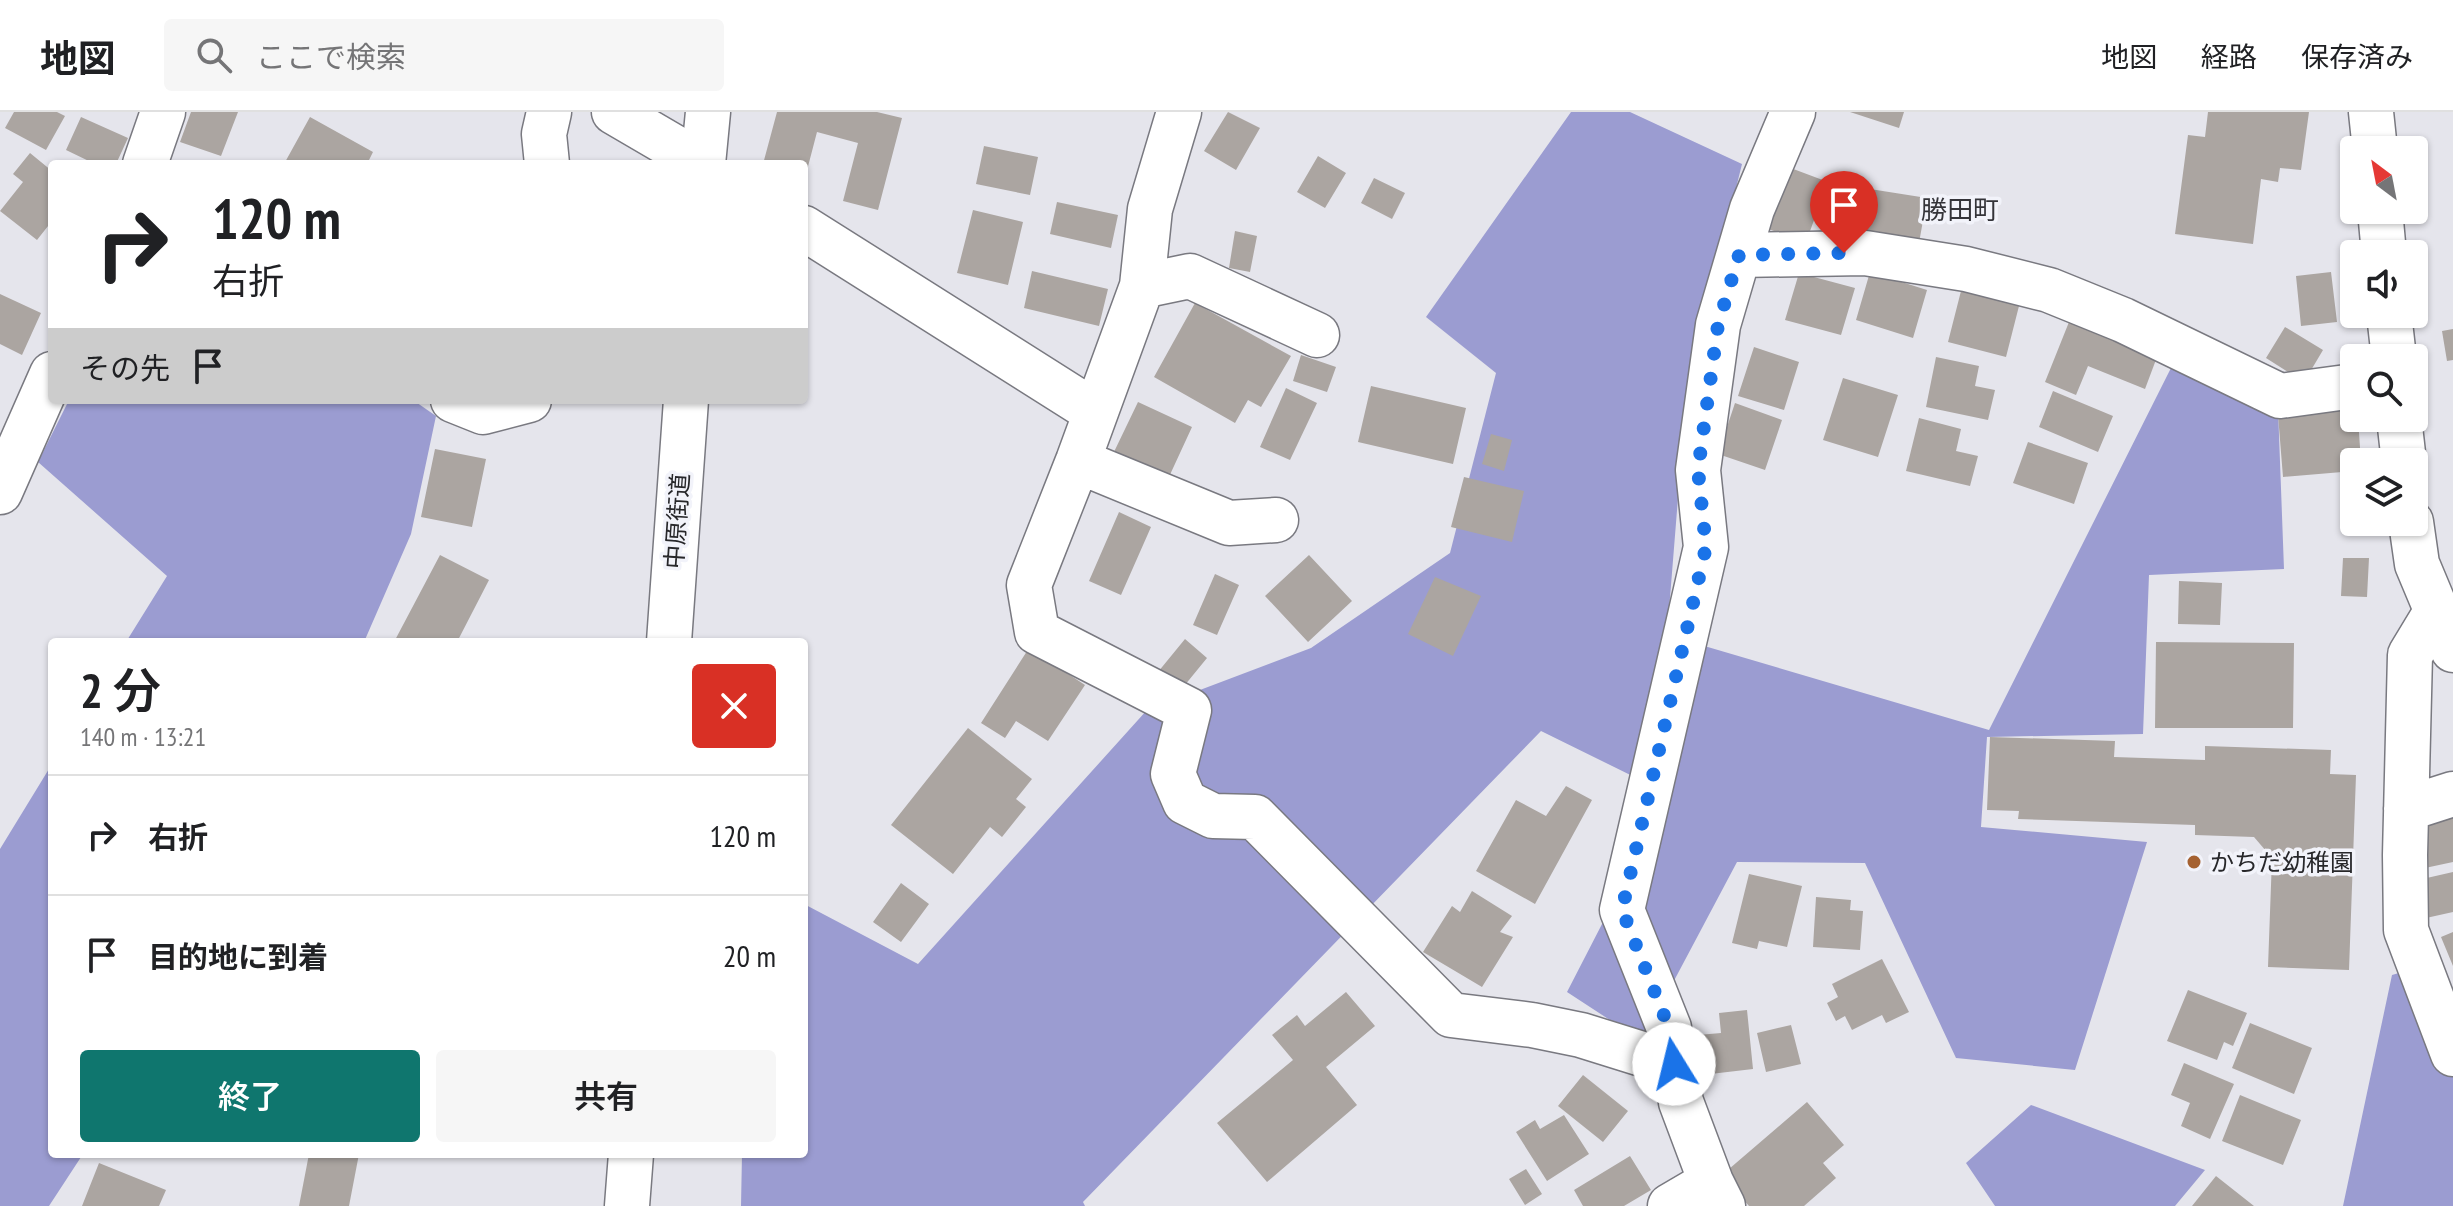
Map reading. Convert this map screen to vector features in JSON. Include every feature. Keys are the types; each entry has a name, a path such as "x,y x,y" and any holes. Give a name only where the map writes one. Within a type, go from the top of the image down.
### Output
{"street":[{"path":"146,160 163,112"},
{"path":"547,160 544,134 549,112"},
{"path":"614,112 696,160"},
{"path":"703,160 708,112"},
{"path":"1179,112 1150,209 1142,286 1029,585 1037,632 1189,710 1173,774 1185,802 1213,816 1255,817 1451,1015 1532,1025 1581,1035 1674,1064"},
{"path":"1670,1206 1717,1194 1681,1102 1669,1028 1622,910 1706,547 1698,470 1718,325 1752,209 1793,112"},
{"path":"2371,112 2374,136"},
{"path":"808,231 1095,412"},
{"path":"1739,255 1865,253 1966,269 2049,290 2123,320 2280,396 2340,388"},
{"path":"1142,286 1190,276 1317,335"},
{"path":"4,472 48,382"},
{"path":"463,404 483,412 514,404"},
{"name":"中原街道","path":"669,638 686,404"},
{"path":"1078,461 1229,523 1276,520"},
{"path":"2413,536 2417,564 2444,631 2410,655 2406,930 2453,1054"},
{"path":"2406,809 2453,794"},
{"path":"627,1206 631,1158"}],"shaded area":[{"path":"1571,112 1630,112 1742,164 1687,386 1667,635 1989,730 2174,362 2278,408 2284,569 2149,575 2143,734 1987,737 1981,827 2147,842 2075,1070 1956,1058 1865,863 1737,862 1642,1041 1567,992 1669,794 1541,731 1083,1202 1085,1206 741,1206 742,1158 808,1158 808,906 918,964 1147,710 1311,648 1450,553 1496,373 1426,317"},
{"path":"67,404 419,404 436,416 411,534 366,638 128,638 167,576 38,462"},
{"path":"48,771 48,1158 80,1158 49,1206 0,1206 0,849"},
{"path":"2416,968 2453,1058 2453,1206 2343,1206 2392,975"},
{"path":"2031,1105 2205,1170 2175,1206 1995,1206 1966,1163"}],"building":[{"path":"14,112 57,112 65,116 46,150 5,128"},
{"path":"191,112 238,112 221,156 180,142"},
{"path":"777,112 877,112 902,118 878,210 843,201 858,143 817,132 808,166 808,160 764,160"},
{"path":"1228,112 1260,128 1236,170 1204,151"},
{"path":"1850,112 1904,112 1899,128"},
{"path":"2208,112 2309,112 2301,170 2280,168 2278,182 2261,179 2253,244 2175,234 2188,135 2205,137"},
{"path":"81,117 128,138 118,160 87,160 66,150"},
{"path":"310,117 373,152 369,160 286,160"},
{"path":"984,146 1038,157 1030,195 976,184"},
{"path":"30,153 48,168 48,226 37,240 0,211 23,182 13,174"},
{"path":"1318,156 1346,173 1325,208 1297,192"},
{"path":"1788,167 1828,182 1806,242 1765,228"},
{"path":"1374,178 1405,193 1392,219 1361,203"},
{"path":"1851,186 1927,198 1919,243 1843,231"},
{"path":"1057,202 1118,215 1111,248 1050,234"},
{"path":"973,210 1023,222 1008,285 957,273"},
{"path":"1235,231 1257,236 1250,272 1229,268"},
{"path":"1032,271 1108,289 1099,326 1024,308"},
{"path":"1870,272 1927,290 1913,338 1856,320"},
{"path":"2331,272 2337,322 2301,326 2296,276"},
{"path":"1799,273 1855,288 1841,335 1785,320"},
{"path":"1961,291 2019,306 2006,357 1948,342"},
{"path":"0,294 41,313 22,355 0,344"},
{"path":"1195,303 1291,356 1261,407 1248,400 1235,423 1154,377"},
{"path":"2069,322 2157,357 2145,389 2088,366 2076,395 2045,382"},
{"path":"2285,327 2323,350 2304,382 2266,358"},
{"path":"2453,329 2453,360 2447,361 2442,331"},
{"path":"1754,347 1799,362 1784,410 1738,396"},
{"path":"1301,355 1336,367 1327,392 1293,381"},
{"path":"1936,357 1979,366 1975,386 1995,390 1988,420 1926,407"},
{"path":"1843,378 1898,395 1878,457 1823,440"},
{"path":"1371,386 1466,408 1453,464 1358,442"},
{"path":"1286,388 1317,403 1290,460 1260,447"},
{"path":"2053,391 2113,416 2098,452 2039,427"},
{"path":"1138,402 1192,427 1168,479 1113,454"},
{"path":"1735,403 1782,420 1765,470 1718,454"},
{"path":"2340,411 2340,432 2359,432 2360,448 2340,448 2340,472 2283,477 2278,415"},
{"path":"1919,418 1961,429 1956,451 1978,456 1970,486 1906,471"},
{"path":"1491,434 1512,440 1504,471 1482,464"},
{"path":"2028,442 2088,463 2074,504 2013,483"},
{"path":"435,449 486,459 472,527 421,517"},
{"path":"1464,477 1524,491 1512,542 1451,527"},
{"path":"1119,512 1151,527 1121,595 1089,581"},
{"path":"440,555 489,580 459,638 396,638"},
{"path":"1309,555 1352,601 1308,642 1265,596"},
{"path":"2343,558 2369,558 2367,597 2341,596"},
{"path":"1215,574 1239,585 1217,635 1193,625"},
{"path":"1435,577 1481,596 1453,656 1408,634"},
{"path":"2179,581 2222,583 2220,625 2178,624"},
{"path":"1185,639 1207,658 1180,691 1158,672"},
{"path":"2156,642 2294,643 2293,728 2155,728"},
{"path":"1029,648 1085,685 1048,741 1016,721 1005,738 981,723"},
{"path":"968,728 1032,779 1016,799 1026,807 1002,837 990,827 953,874 891,825"},
{"path":"1990,737 2115,741 2114,757 2205,760 2205,746 2331,750 2330,774 2356,775 2349,970 2268,967 2272,858 2254,837 2195,835 2195,825 2018,819 2019,811 1987,810"},
{"path":"1566,786 1592,800 1535,904 1476,871 1516,800 1546,816"},
{"path":"2453,818 2453,862 2425,868 2417,826"},
{"path":"2453,872 2453,912 2426,918 2418,880"},
{"path":"1749,874 1802,886 1787,947 1759,941 1757,949 1732,943"},
{"path":"901,883 929,904 901,942 873,922"},
{"path":"1472,891 1512,916 1500,932 1513,937 1482,987 1423,952 1452,906 1460,912"},
{"path":"1816,897 1851,900 1850,910 1863,911 1860,950 1813,947"},
{"path":"2453,932 2453,966 2441,937"},
{"path":"1882,959 1909,1012 1886,1023 1882,1015 1852,1030 1845,1016 1836,1021 1827,1003 1838,997 1832,984"},
{"path":"2188,990 2247,1013 2233,1046 2224,1042 2217,1060 2167,1041"},
{"path":"1346,992 1375,1026 1326,1067 1357,1105 1267,1182 1217,1123 1293,1060 1272,1035 1297,1015 1305,1026"},
{"path":"1747,1010 1753,1069 1702,1075 1698,1035 1721,1033 1719,1013"},
{"path":"2250,1023 2312,1048 2294,1094 2232,1068"},
{"path":"1791,1025 1801,1064 1766,1072 1757,1033"},
{"path":"2184,1063 2234,1084 2210,1139 2181,1126 2190,1103 2171,1095"},
{"path":"1583,1075 1628,1111 1603,1142 1558,1106"},
{"path":"2240,1095 2301,1120 2283,1165 2222,1141"},
{"path":"1807,1102 1844,1145 1823,1163 1836,1178 1804,1206 1749,1206 1722,1175"},
{"path":"1564,1115 1589,1154 1547,1181 1516,1132 1535,1120 1540,1129"},
{"path":"1630,1156 1651,1190 1624,1206 1583,1206 1574,1190"},
{"path":"308,1158 358,1158 349,1206 299,1206"},
{"path":"99,1163 166,1190 159,1206 82,1206"},
{"path":"1526,1169 1542,1194 1525,1205 1509,1179"},
{"path":"2216,1176 2254,1206 2192,1206"}],"place":[{"name":"かちだ幼稚園","path":"2194,862"}],"district":[{"name":"勝田町","path":"1960,209"}],"route":[{"path":"1674,1064 1669,1028 1622,910 1706,547 1698,470 1718,325 1739,255 1844,253"}]}
